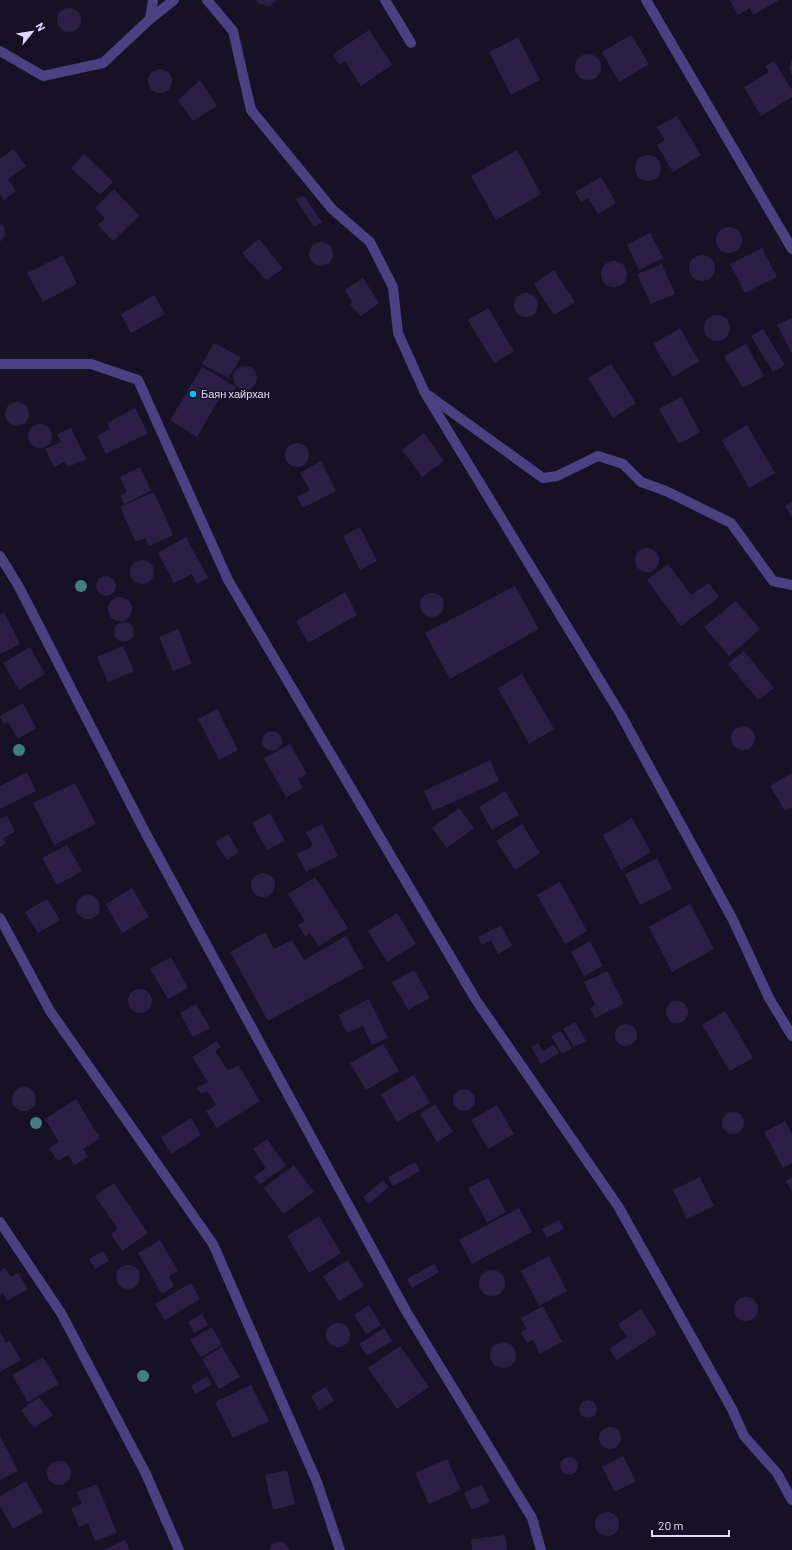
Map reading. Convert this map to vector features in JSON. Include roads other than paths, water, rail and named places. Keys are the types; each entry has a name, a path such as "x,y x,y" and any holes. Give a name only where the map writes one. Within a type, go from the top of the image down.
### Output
{"street":[{"path":"150,19 153,0"},
{"path":"0,51 43,76 103,63 150,19 174,0"},
{"path":"206,0 233,31 251,110 332,209 370,242 393,287 398,333 425,393 621,715 734,920 769,998 792,1036"},
{"path":"385,0 411,43"},
{"path":"646,0 792,249"},
{"path":"0,364 91,364 138,380 228,580 476,1000 618,1206 732,1409 744,1436 777,1473 792,1500"},
{"path":"425,393 543,478 557,476 598,456 623,464 641,482 666,491 731,523 773,582 792,585"},
{"path":"0,556 19,587 149,839 406,1311 532,1518 542,1550"},
{"path":"0,918 50,1011 213,1244 317,1482 340,1550"},
{"path":"0,1222 61,1312 146,1474 179,1550"}],"place":[{"name":"Баян хайрхан","path":"193,394"}]}
